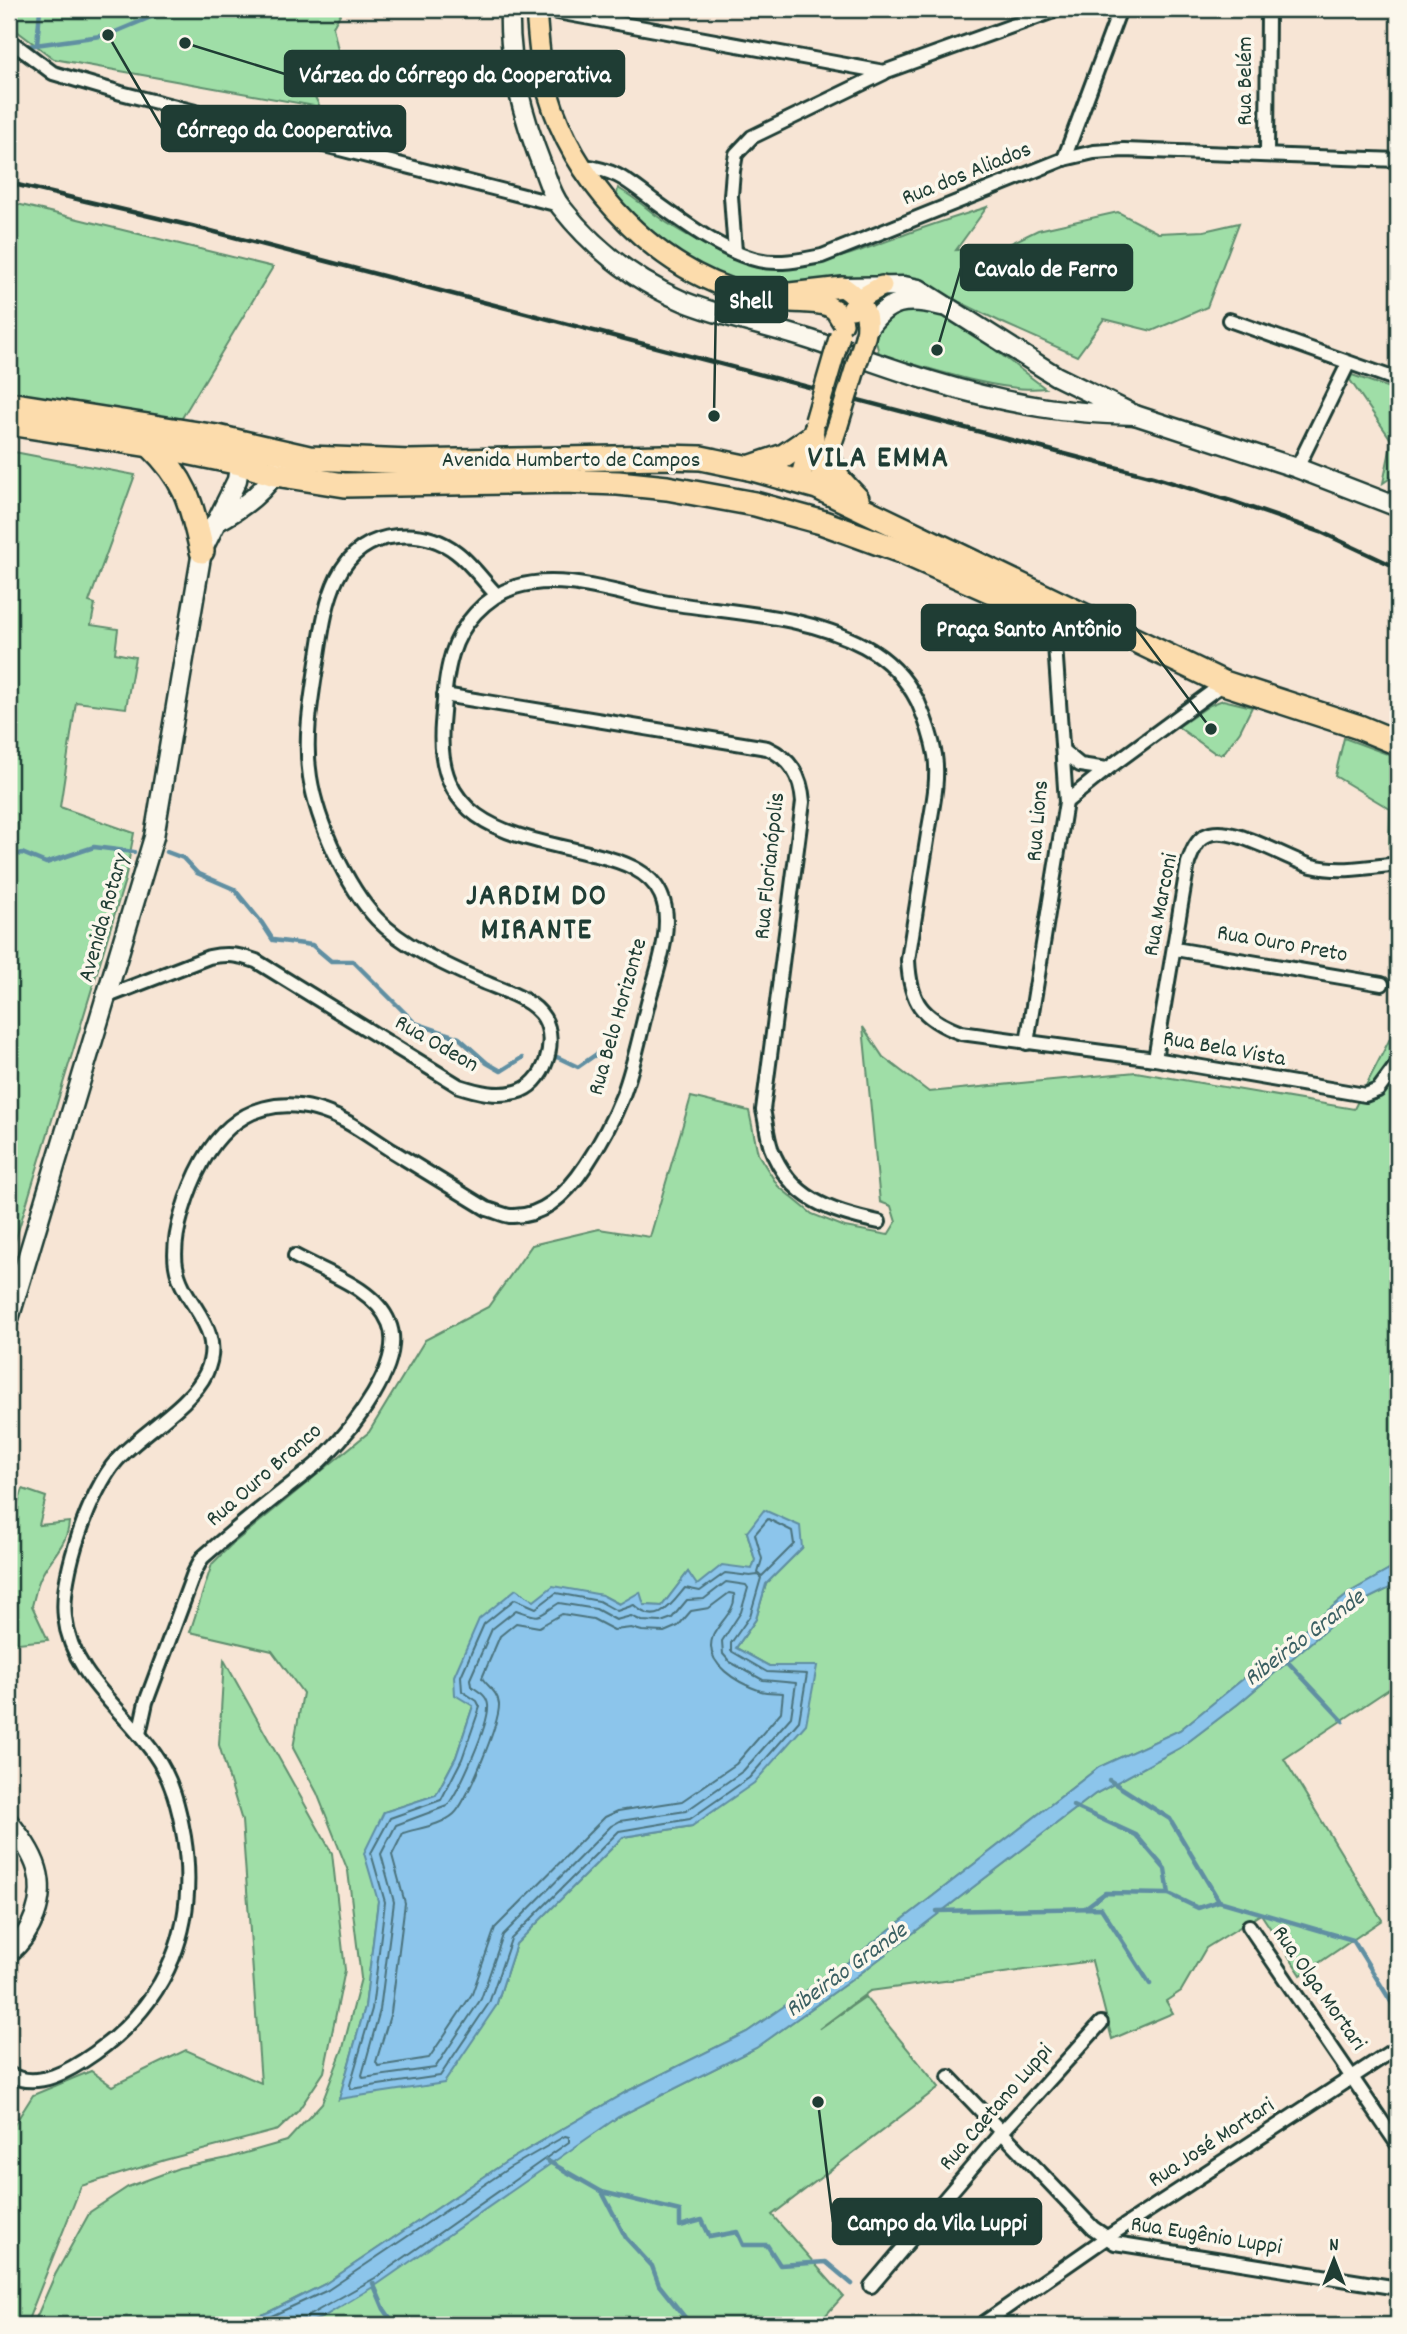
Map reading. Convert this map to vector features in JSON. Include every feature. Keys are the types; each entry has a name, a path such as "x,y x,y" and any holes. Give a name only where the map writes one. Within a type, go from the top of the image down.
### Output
{"highway":[{"name":"Avenida Humberto de Campos","path":"9,404 241,453 275,474 345,485 563,481 618,483 667,488 755,504 821,522 1053,610 1220,687 1336,719 1398,743"},
{"name":"Avenida Humberto de Campos","path":"9,423 150,445 372,462 701,458 749,468 870,511 1053,610"},
{"path":"749,468 783,456 813,429"},
{"path":"150,445 172,466 190,501 202,551"},
{"path":"828,456 839,480 870,511"},
{"path":"667,488 671,466 681,461 701,458"},
{"path":"755,504 806,487 821,522"}],"main road":[{"path":"536,9 539,49 548,94 561,126 583,166 628,225 651,244 701,276 731,289 828,306 835,310 842,329"},
{"path":"806,487 813,429 842,329 859,300 882,286"},
{"path":"757,295 843,287 864,307 866,334 838,425 828,456 806,487"}],"street":[{"path":"510,9 514,66 528,127 559,205 604,254 634,276 684,301 719,314 806,339 932,381 1039,407 1135,415"},
{"path":"541,9 884,72"},
{"path":"735,252 731,196 736,154 752,137 884,72 1059,9"},
{"path":"1064,159 1120,9"},
{"name":"Rua Belém","path":"1267,154 1268,9"},
{"path":"10,41 53,73 121,93 559,205"},
{"name":"Rua dos Aliados","path":"583,166 616,173 675,216 735,252 760,260 779,261 822,256 1064,159 1094,152 1124,150 1398,160"},
{"path":"843,287 919,289 1056,376 1135,415 1297,468 1398,508"},
{"path":"866,334 882,310 891,304 916,302 948,308"},
{"path":"1229,320 1398,380"},
{"path":"1297,468 1348,364"},
{"name":"Avenida Rotary","path":"9,1319 154,837 202,551 237,480 241,453"},
{"path":"215,523 255,496 275,474 286,454"},
{"name":"Rua Odeon","path":"108,996 209,957 239,955 256,961 459,1086 480,1093 499,1094 518,1092 532,1083 550,1051 550,1032 543,1016 526,1001 408,943 377,919 343,872 320,820 310,778 307,740 310,702 332,587 342,568 361,549 384,537 410,534 430,538 457,552 496,594"},
{"name":"Rua Belo Horizonte","path":"9,2074 19,2080 49,2078 76,2066 112,2040 149,2003 171,1964 186,1915 189,1868 178,1804 158,1758 85,1672 72,1647 65,1618 64,1595 82,1526 99,1487 117,1460 190,1394 205,1376 211,1357 210,1336 204,1318 179,1280 175,1264 175,1246 181,1218 199,1168 214,1142 233,1123 254,1110 285,1104 313,1108 344,1121 488,1209 509,1216 532,1214 554,1202 574,1184 598,1147 623,1095 663,951 666,920 662,895 648,877 620,861 509,834 481,819 463,804 449,785 442,765 444,695 455,643 465,626 496,594 518,586 544,582 582,585 662,601 808,624 838,634 887,660 905,680 918,703 935,757 934,793 908,960 909,984 918,1004 937,1024 961,1034 1027,1043"},
{"name":"Rua Lions","path":"1027,1043 1066,802 1053,610"},
{"path":"1066,802 1220,687"},
{"name":"Rua Florianópolis","path":"444,695 767,748 782,755 793,768 801,783 803,802 764,1110 771,1149 788,1179 815,1203 879,1223"},
{"path":"1063,751 1080,765 1107,769"},
{"name":"Rua Marconi","path":"1155,1059 1188,863 1194,848 1204,836 1217,832 1231,834 1311,865 1328,868 1348,869 1398,864"},
{"name":"Rua Ouro Preto","path":"1175,949 1382,984"},
{"name":"Rua Bela Vista","path":"1027,1043 1155,1059 1365,1095 1378,1090 1398,1063"},
{"name":"Rua Ouro Branco","path":"139,1734 146,1702 202,1558 325,1457 352,1425 376,1390 388,1366 393,1345 389,1323 375,1302 355,1288 295,1256"},
{"path":"9,1822 23,1841 37,1870 39,1899 33,1924 9,1953"},
{"name":"Rua Olga Mortari","path":"1249,1926 1398,2146"},
{"name":"Rua Caetano Luppi","path":"871,2286 1001,2133 1101,2023"},
{"name":"Rua José Mortari","path":"988,2324 1106,2238 1398,2047"},
{"name":"Rua Eugênio Luppi","path":"949,2077 1106,2238 1129,2247 1398,2288"}],"green space":[{"path":"9,9 343,9 333,27 340,59 308,83 320,107 54,59 9,25"},
{"path":"618,188 664,221 717,251 741,261 766,266 789,267 836,258 987,207 956,250 1003,247 1038,230 1118,212 1158,233 1204,231 1239,223 1207,307 1152,331 1104,319 1077,356 910,278 869,278 767,289 716,277 634,224 616,199"},
{"path":"9,202 273,267 179,423 9,395"},
{"path":"908,310 936,311 958,322 1045,388 1028,389 986,383 879,354 875,337 884,319"},
{"path":"1352,375 1398,391 1398,473 1383,483 1392,441 1350,380"},
{"path":"9,451 135,475 89,602 95,604 91,625 118,629 115,653 135,657 126,708 76,702 60,807 134,833 125,880 9,1261"},
{"path":"1223,700 1252,707 1240,731 1223,754 1215,753 1178,727 1210,705"},
{"path":"1344,738 1398,758 1398,847 1389,848 1390,809 1335,776"},
{"path":"1398,1023 1398,1565 1352,1591 1180,1730 1099,1767 848,1962 747,2032 626,2092 506,2162 325,2284 269,2312 233,2325 33,2325 55,2275 90,2212 128,2187 179,2168 228,2158 287,2141 322,2103 343,2048 361,1978 348,1871 317,1793 293,1748 303,1693 272,1651 190,1632 212,1564 230,1546 369,1432 425,1340 488,1307 532,1245 599,1229 650,1237 691,1097 749,1111 758,1154 778,1186 812,1214 845,1227 888,1235 896,1222 891,1206 880,1202 863,1027 883,1057 929,1092 1136,1072 1354,1109","holes":["747,1532 802,1548 766,1584 756,1619 736,1648 769,1666 816,1666 692,1826 623,1837 516,1944 496,2006 339,2099 365,2007 378,1901 384,1812 436,1795 456,1757 473,1706 602,1595 619,1604 662,1606 688,1572 696,1586 752,1570 755,1560"]},
{"path":"23,1489 46,1497 39,1525 69,1522 63,1543 39,1580 32,1606 48,1640 9,1644 9,1529"},
{"path":"1398,1584 1398,1683 1284,1759 1382,1920 1301,1975 1261,1914 1206,1948 1181,1991 1166,2001 1173,2013 1112,2039 1092,1961 870,1991 819,2029 865,1997 939,2087 772,2215 843,2296 817,2325 304,2325 323,2317 618,2117 756,2048 857,1976 1095,1794 1180,1748 1238,1704 1355,1605"},
{"path":"224,1660 332,1853 345,1970 324,2072 298,2111 278,2130 81,2186 26,2325 9,2325 9,2133 33,2095 91,2071 112,2086 186,2050 261,2083 242,1821 219,1745"}],"water":[{"path":"764,1510 800,1526 802,1548 766,1584 756,1619 736,1648 769,1666 817,1666 806,1724 754,1783 692,1826 623,1837 516,1944 496,2006 444,2083 339,2099 365,2007 378,1901 364,1853 384,1812 436,1795 456,1757 473,1706 455,1695 454,1676 479,1619 516,1589 534,1601 553,1586 602,1595 619,1604 640,1592 644,1605 662,1606 688,1572 697,1585 722,1565 752,1569 755,1560 747,1532"},
{"name":"Ribeirão Grande","path":"1398,1565 1398,1584 1355,1605 1238,1704 1180,1748 1095,1794 857,1976 756,2048 618,2117 378,2284 323,2317 304,2325 233,2325 269,2312 325,2284 506,2162 626,2092 747,2032 848,1962 1099,1767 1180,1730 1352,1591"}],"waterway":[{"path":"37,45 40,9"},
{"path":"9,53 28,46 108,35 170,9"},
{"path":"9,858 22,853 46,863 94,847 134,852"},
{"path":"167,852 183,858 197,873 234,889 273,940 312,945 331,961 353,961 415,1023 459,1038 487,1063 501,1071 522,1058"},
{"path":"552,1059 557,1057 578,1067 598,1053"},
{"name":"Ribeirão Grande","path":"1286,1660 1343,1721"},
{"path":"1109,1780 1170,1819 1219,1901"},
{"path":"1073,1806 1136,1835 1165,1869 1169,1894"},
{"path":"1085,1908 1105,1893 1169,1894 1198,1908 1219,1901 1353,1940 1398,2013"},
{"path":"937,1911 1101,1908 1150,1984"},
{"path":"546,2160 602,2192 626,2238 652,2266 659,2285 691,2325"},
{"path":"602,2192 680,2211 680,2226 702,2220 710,2237 737,2232 743,2245 767,2245 780,2265 826,2262 852,2284"},
{"path":"373,2283 384,2309 395,2325"}],"railway":[{"path":"9,183 192,226 1153,477 1321,532 1398,568"}],"place":[{"name":"Córrego da Cooperativa","path":"108,35"},
{"name":"Várzea do Córrego da Cooperativa","path":"185,43"},
{"name":"Cavalo de Ferro","path":"937,350"},
{"name":"Shell","path":"714,416"},
{"name":"Praça Santo Antônio","path":"1211,729"},
{"name":"Campo da Vila Luppi","path":"818,2102"}],"district":[{"name":"VILA EMMA","path":"879,460"},
{"name":"JARDIM DO MIRANTE","path":"537,915"}]}
